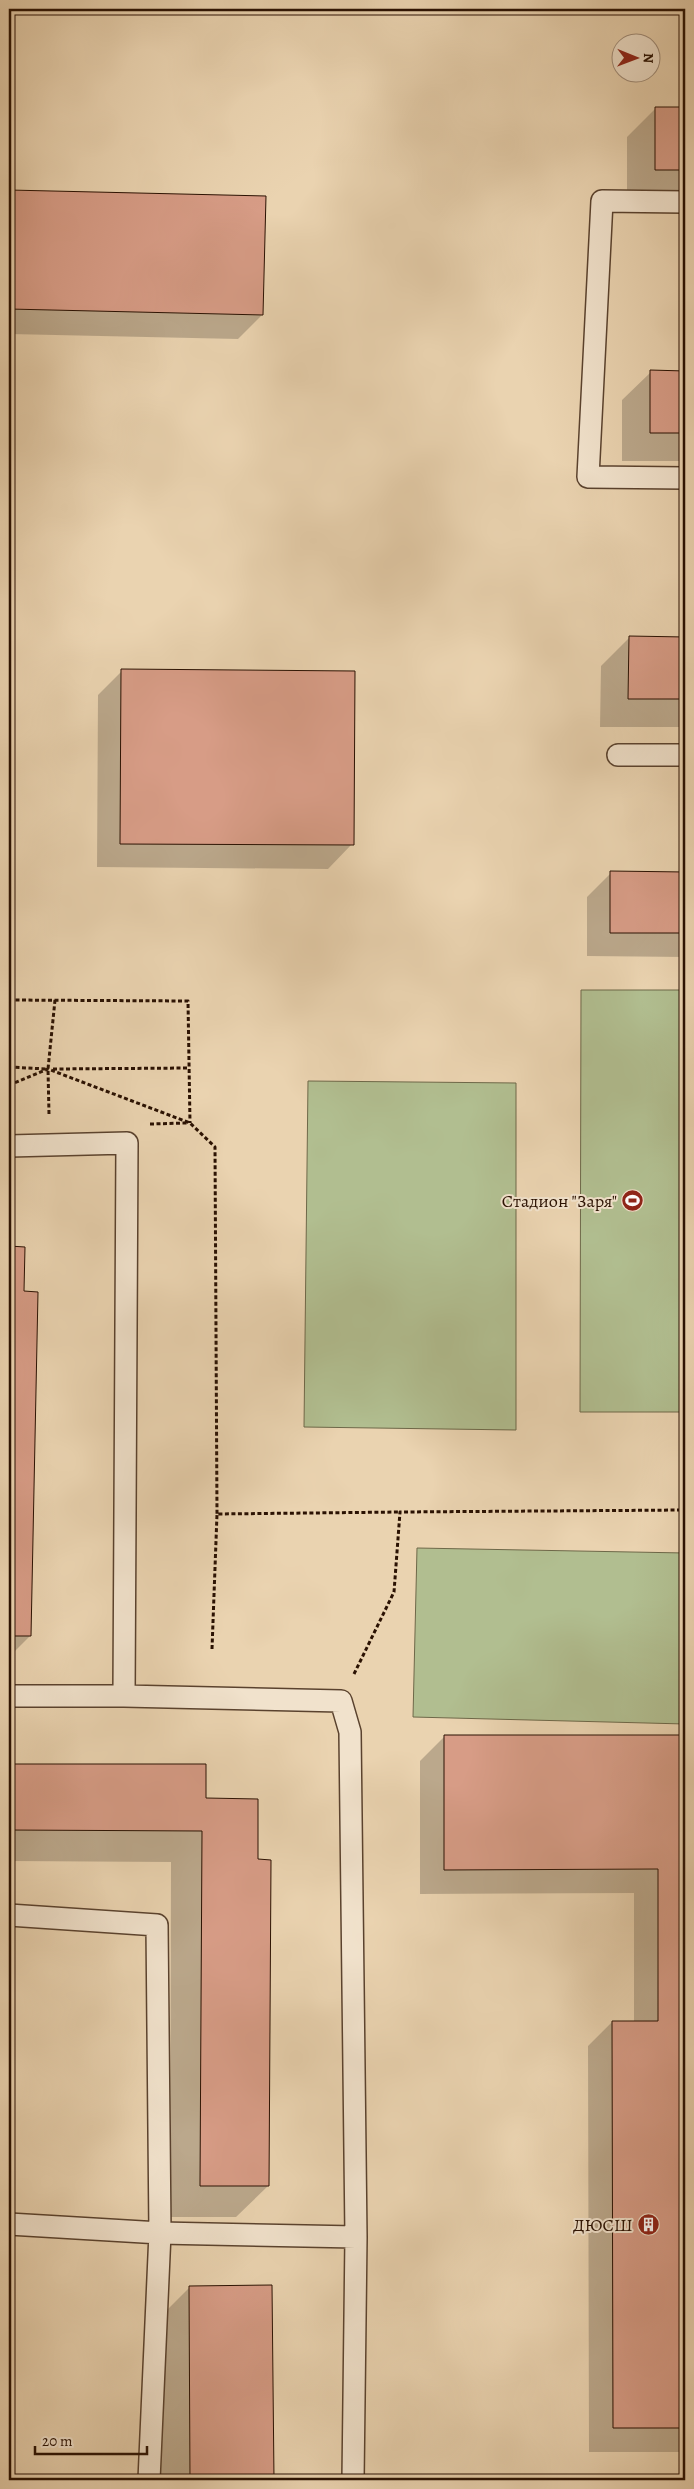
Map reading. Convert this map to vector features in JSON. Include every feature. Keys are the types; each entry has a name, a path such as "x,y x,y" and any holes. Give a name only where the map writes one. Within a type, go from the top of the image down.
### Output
{"lane":[{"path":"685,202 602,201 588,477 685,478"},
{"path":"618,755 685,756"},
{"path":"9,1146 127,1143 124,1696"},
{"path":"9,1696 124,1696 341,1701 350,1732 356,2237 353,2480"},
{"path":"9,1915 157,1925 160,2233 149,2480"},
{"path":"9,2224 160,2233 356,2237"}],"path":[{"path":"9,1000 188,1001 190,1123"},
{"path":"49,1117 48,1069 55,1000"},
{"path":"9,1067 48,1069 189,1068"},
{"path":"9,1085 48,1069 190,1123 216,1148 216,1514 212,1649"},
{"path":"216,1514 685,1510"},
{"path":"341,1701 394,1592 400,1512"}],"green space":[{"name":"Стадион \"Заря\"","path":"581,990 685,990 685,1412 580,1412"},
{"path":"308,1081 516,1083 516,1430 304,1427"},
{"path":"417,1548 685,1553 685,1724 413,1717"}],"building":[{"path":"655,107 685,107 685,170 655,170"},
{"path":"9,190 266,196 263,315 9,309"},
{"path":"650,370 685,371 685,433 650,433"},
{"path":"629,636 685,637 685,699 628,699"},
{"path":"121,669 355,671 354,845 120,844"},
{"path":"610,871 685,872 685,933 610,933"},
{"path":"9,1246 25,1247 24,1291 38,1292 31,1636 9,1636"},
{"name":"ДЮСШ","path":"444,1735 685,1735 685,2428 613,2428 612,2021 658,2021 658,1869 444,1870"},
{"path":"9,1764 206,1764 206,1798 258,1799 258,1859 271,1860 269,2186 200,2186 202,1831 9,1830"},
{"path":"272,2285 274,2480 190,2480 189,2286"}],"place":[{"name":"Стадион \"Заря\"","path":"633,1201"},
{"name":"ДЮСШ","path":"649,2225"}]}
